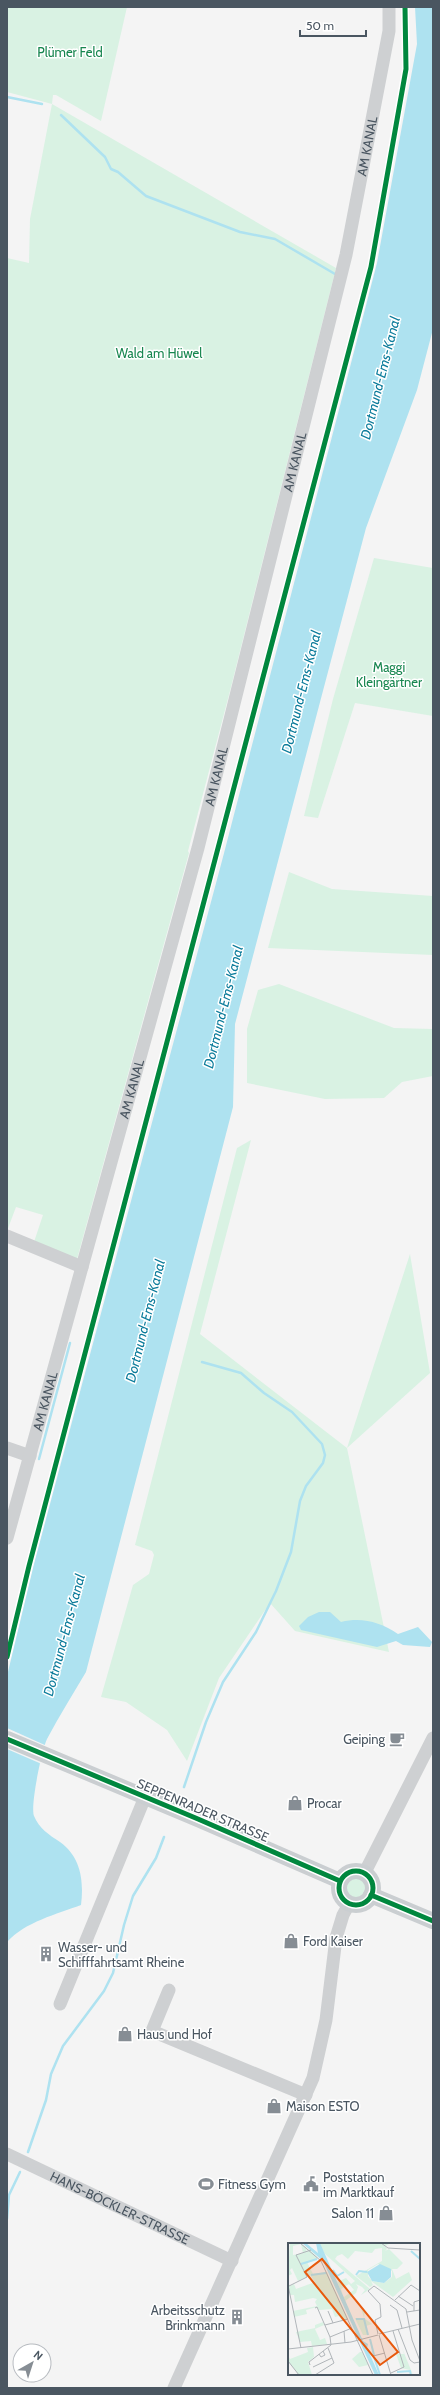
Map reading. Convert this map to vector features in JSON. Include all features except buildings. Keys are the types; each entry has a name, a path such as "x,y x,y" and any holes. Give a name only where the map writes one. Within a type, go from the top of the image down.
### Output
{"main road":[{"name":"SEPPENRADER STRASSE","path":"7,1739 340,1881"},
{"path":"351,1872 364,1874 372,1883 372,1895 362,1904 349,1904 340,1894 340,1881 351,1872"},
{"path":"372,1895 433,1921"}],"street":[{"name":"AM KANAL","path":"7,1538 198,848 346,255 389,31 389,7"},
{"path":"7,1236 82,1266"},
{"path":"7,1448 30,1456"},
{"path":"364,1874 433,1738"},
{"name":"SEPPENRADER STRASSE","path":"60,2004 145,1797"},
{"path":"174,2388 313,2078 326,2020 339,1926 349,1904"},
{"path":"169,1990 152,2031 306,2095"},
{"name":"HANS-BÖCKLER-STRASSE","path":"7,2154 232,2261"}],"green space":[{"name":"Plümer Feld","path":"7,7 127,7 101,121 56,95 53,95 52,104 7,92"},
{"name":"Wald am Hüwel","path":"52,104 336,268 230,691 188,851 189,853 77,1259 34,1242 43,1215 16,1207 7,1231 7,258 29,263 30,219"},
{"name":"Maggi Kleingärtner","path":"374,558 433,568 433,716 355,703 318,818 304,816 333,699"},
{"path":"289,872 332,889 433,896 433,955 268,948"},
{"path":"279,984 394,1028 433,1029 433,1076 402,1082 384,1098 325,1099 247,1083 247,1029 258,990"},
{"path":"251,1140 200,1334 347,1448 389,1652 295,1631 270,1603 219,1678 187,1761 167,1730 126,1702 101,1697 133,1585 149,1574 154,1555 152,1551 135,1545 237,1148"},
{"path":"410,1254 430,1373 347,1448"},
{"path":"357,1877 365,1880 368,1888 365,1896 357,1899 349,1896 346,1888 349,1880"}],"water":[{"name":"Dortmund-Ems-Kanal","path":"415,7 433,7 433,329 417,390 366,528 235,1024 233,1107 86,1672 47,1739 40,1765 35,1790 33,1810 34,1816 45,1831 67,1848 77,1862 80,1870 82,1887 81,1905 32,1924 14,1935 7,1942 7,1676 34,1564 223,857 377,263 417,44"},
{"path":"319,1612 330,1612 341,1622 364,1620 384,1626 398,1634 418,1627 432,1642 430,1647 403,1645 396,1641 377,1647 301,1630 299,1626 308,1617"}],"pier":[{"path":"7,1728 47,1746 44,1765 7,1749"}],"waterway":[{"path":"7,97 42,104"},
{"path":"61,115 105,157 111,169 118,172 146,196 240,232 275,239 335,274"},
{"path":"39,1459 70,1343"},
{"path":"184,1787 206,1722 223,1682 256,1632 276,1591 291,1552 300,1501 306,1486 323,1463 325,1455 322,1444 292,1412 264,1393 241,1373 202,1362"},
{"path":"28,2152 46,2100 51,2074 63,2046 104,1991 113,1973 124,1925 133,1896 156,1858 164,1837"},
{"path":"7,2219 9,2195 20,2172"}],"cycle path":[{"path":"7,1657 29,1566 371,267 406,69 405,7"},
{"path":"7,1739 198,1819 340,1881"},
{"path":"356,1871 368,1876 373,1888 368,1900 356,1905 344,1900 339,1888 344,1876 356,1871"},
{"path":"371,1895 433,1921"}],"place":[{"name":"Geiping","path":"397,1739"},
{"name":"Procar","path":"295,1803"},
{"name":"Ford Kaiser","path":"291,1941"},
{"name":"Wasser- und Schifffahrtsamt Rheine","path":"46,1954"},
{"name":"Haus und Hof","path":"125,2034"},
{"name":"Maison ESTO","path":"274,2106"},
{"name":"Fitness Gym","path":"206,2184"},
{"name":"Poststation im Marktkauf","path":"311,2184"},
{"name":"Salon 11","path":"386,2213"},
{"name":"Arbeitsschutz Brinkmann","path":"237,2317"}]}
